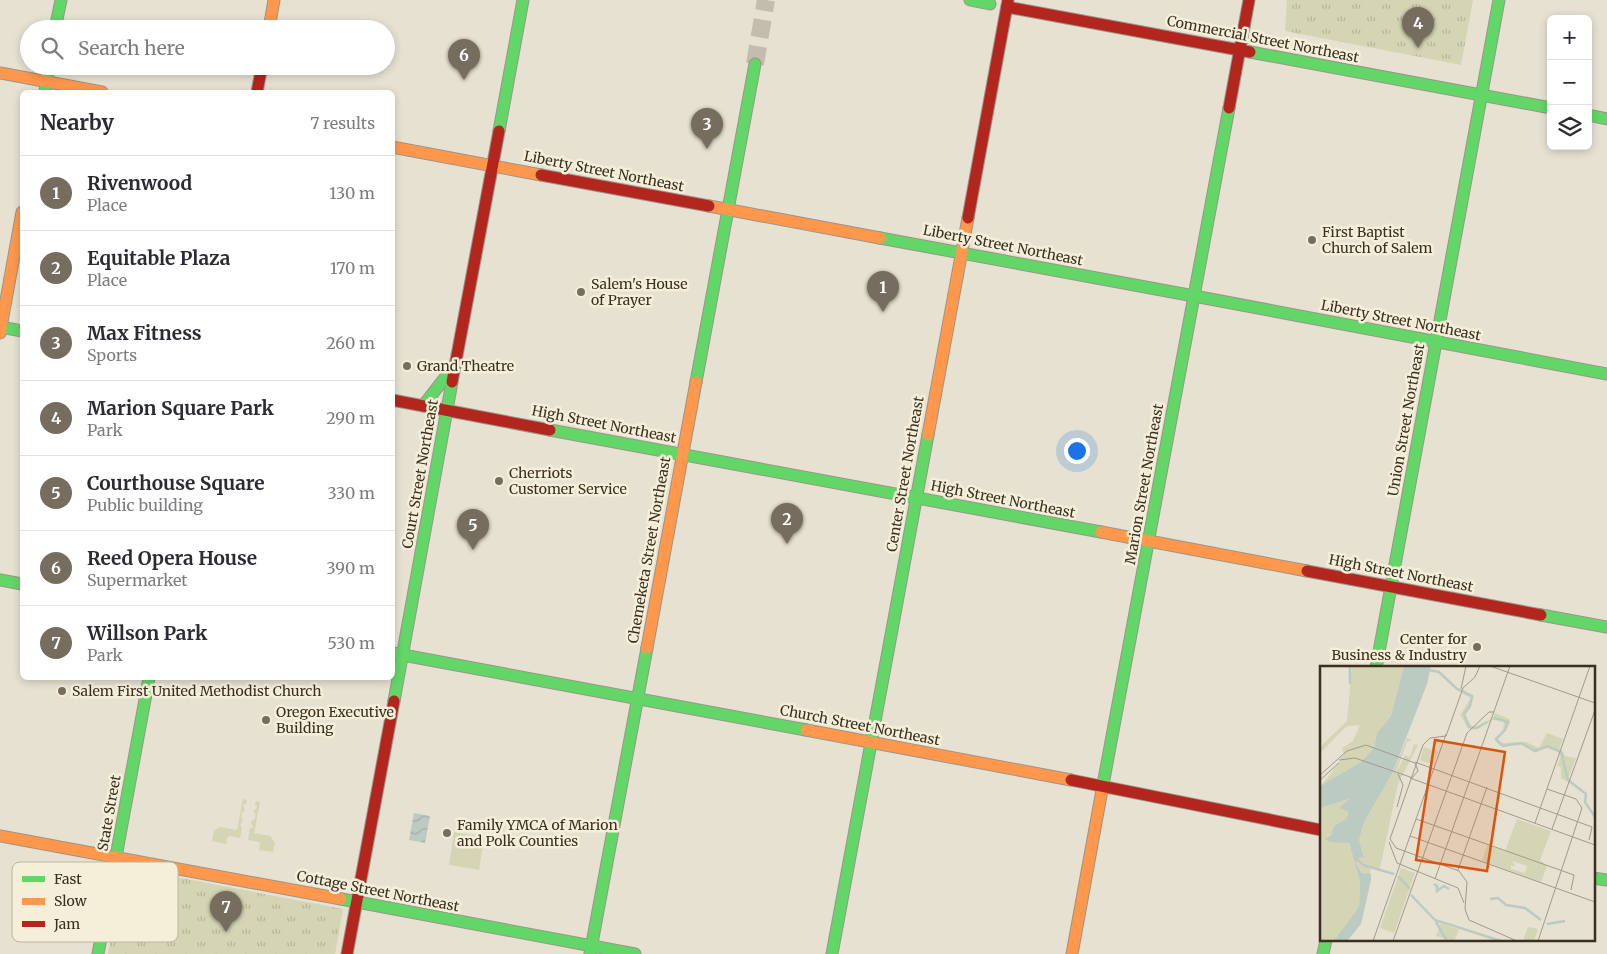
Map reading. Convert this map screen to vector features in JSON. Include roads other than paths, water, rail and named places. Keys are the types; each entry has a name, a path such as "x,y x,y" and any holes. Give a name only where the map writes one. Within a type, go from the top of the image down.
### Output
{"main road":[{"path":"58,20 61,0"},
{"path":"271,20 274,0"},
{"name":"Court Street Northeast","path":"395,666 448,410 523,0"},
{"name":"Commercial Street Northeast","path":"970,0 990,4 1008,3 1239,50 1547,107"},
{"name":"Marion Street Northeast","path":"1072,954 1249,0"},
{"name":"Union Street Northeast","path":"1376,666 1499,0"},
{"name":"Center Street Northeast","path":"832,954 1008,3"},
{"name":"Chemeketa Street Northeast","path":"591,950 755,64"},
{"path":"0,73 46,87 80,90"},
{"path":"257,90 260,75"},
{"path":"1592,116 1607,119"},
{"name":"Liberty Street Northeast","path":"395,148 1607,374"},
{"path":"20,223 0,329 20,331"},
{"path":"423,406 456,364"},
{"name":"High Street Northeast","path":"395,401 1607,627"},
{"path":"0,580 20,584"},
{"name":"Church Street Northeast","path":"397,654 1103,786 1320,830"},
{"name":"State Street","path":"115,862 149,680"},
{"name":"Court Street Northeast","path":"347,954 393,680"},
{"name":"Cottage Street Northeast","path":"0,836 137,862"},
{"name":"Cottage Street Northeast","path":"178,870 591,950 635,954"},
{"path":"1594,878 1607,880"}],"water":[{"path":"414,813 430,816 425,843 409,840"}],"tunnel":[{"path":"755,64 766,0"}],"place":[{"name":"Marion Square Park","path":"1418,48"},
{"name":"Reed Opera House","path":"464,80"},
{"name":"Max Fitness","path":"707,149"},
{"name":"First Baptist Church of Salem","path":"1312,240"},
{"name":"Salem's House of Prayer","path":"581,292"},
{"name":"Rivenwood","path":"883,312"},
{"name":"Grand Theatre","path":"407,366"},
{"name":"Cherriots Customer Service","path":"499,481"},
{"name":"Equitable Plaza","path":"787,544"},
{"name":"Courthouse Square","path":"473,550"},
{"name":"Center for Business & Industry","path":"1477,647"},
{"name":"Salem First United Methodist Church","path":"62,691"},
{"name":"Oregon Executive Building","path":"266,720"},
{"name":"Family YMCA of Marion and Polk Counties","path":"447,833"},
{"name":"Willson Park","path":"226,932"}]}
